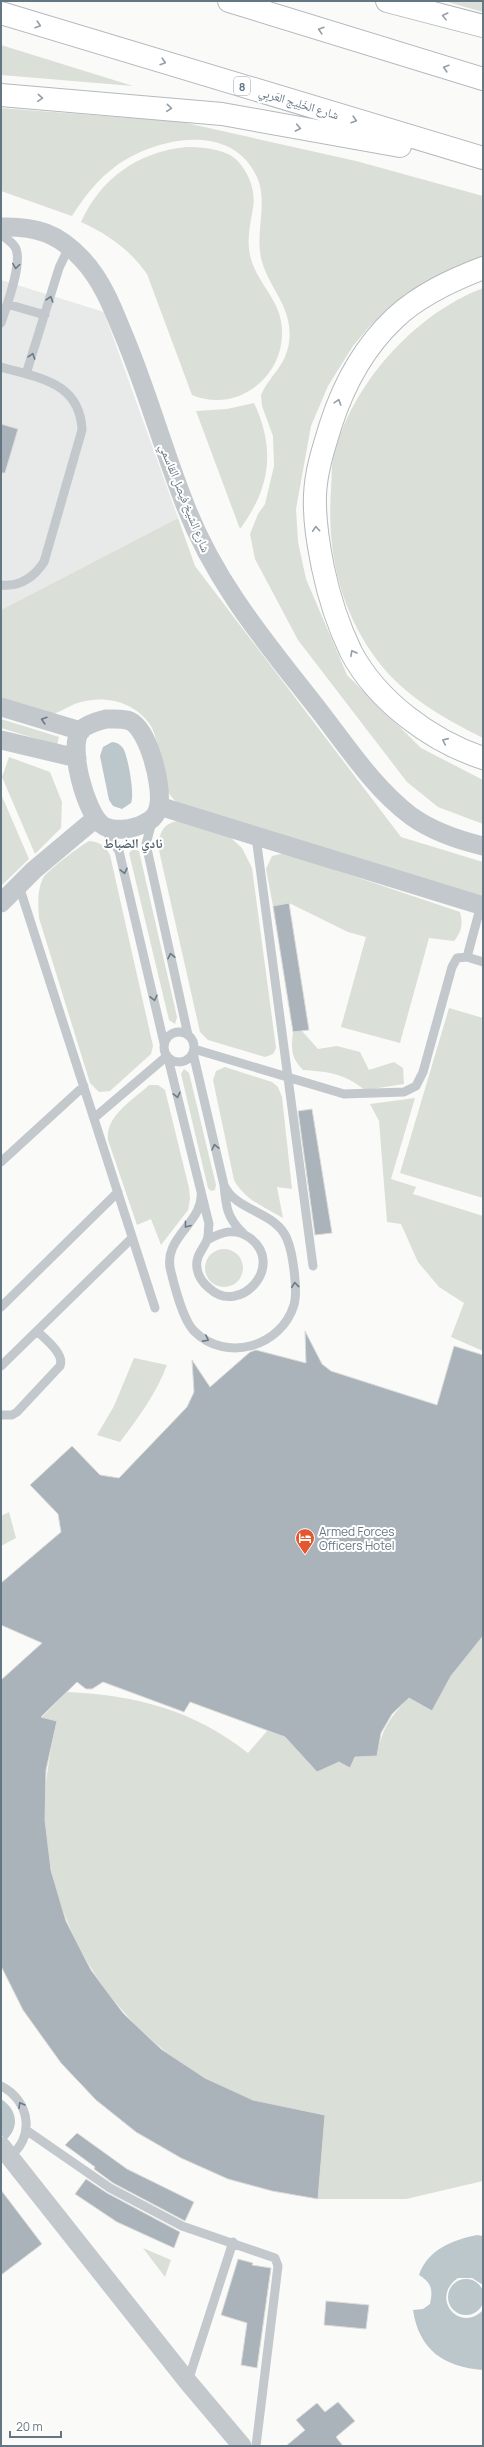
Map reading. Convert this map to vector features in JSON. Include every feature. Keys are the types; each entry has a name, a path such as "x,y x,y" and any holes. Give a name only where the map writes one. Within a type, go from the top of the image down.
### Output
{"highway":[{"path":"229,1 483,79"},
{"path":"387,1 483,26"},
{"name":"شارع الخَلِيج العَربِي","path":"1,13 483,158"},
{"path":"1,95 222,114 483,158"},
{"path":"482,757 437,737 404,714 377,689 352,653 330,601 316,532 315,494 319,461 341,392 358,362 377,337 396,318 437,289 483,268"}],"street":[{"name":"شارع الشيخ فيصل القاسمي","path":"1,227 34,229 57,237 83,260 109,299 135,362 167,456 192,523 211,562 238,607 350,750 396,804 436,831 483,846"},
{"path":"1,707 81,731"},
{"path":"106,719 130,721 140,730 146,739 160,794 157,810 145,823 114,829 98,821 90,810 77,758 76,746 81,731 92,723 106,719"},
{"path":"1,740 77,758"},
{"path":"157,810 256,837 482,906"},
{"path":"1,903 34,870 98,821"},
{"path":"4,2154 188,2382 242,2446"}],"lane":[{"path":"1,234 15,247 17,258 7,304 1,323"},
{"path":"26,374 59,268 69,247"},
{"path":"7,304 45,315"},
{"path":"1,367 56,384 65,390 78,408 82,430 44,562 27,580 13,585 1,585"},
{"path":"98,821 119,851 164,1043 209,1224 207,1240 199,1252 197,1268 202,1282 213,1292 228,1297 243,1294 255,1285 262,1272 262,1256 256,1242 243,1233 232,1222 226,1206 224,1185 193,1041 188,1035 146,844 148,831 157,810"},
{"path":"256,837 313,1266"},
{"path":"19,886 155,1308"},
{"path":"467,957 482,906"},
{"path":"194,1051 344,1094 404,1092 416,1086 423,1072 452,967 457,958 467,957 483,962"},
{"path":"164,1043 169,1036 176,1032 188,1035"},
{"path":"168,1057 175,1062 184,1062 194,1051"},
{"path":"94,1118 168,1057"},
{"path":"1,1162 84,1086"},
{"path":"201,1191 202,1203 177,1238 170,1254 170,1272 185,1318 194,1332 223,1347 233,1349 254,1347 273,1336 291,1313 296,1295 289,1245 277,1225 236,1200 224,1185"},
{"path":"1,1306 118,1192"},
{"path":"207,1240 224,1231 243,1233"},
{"path":"1,1366 132,1238"},
{"path":"1,1415 12,1415 16,1412 60,1366 61,1362 59,1355 37,1331"},
{"path":"1,2086 13,2094 22,2104 26,2117 26,2130 22,2143 4,2154"},
{"path":"26,2130 110,2188 182,2226 272,2256 278,2266 256,2446"},
{"path":"188,2382 233,2242"}],"shaded area":[{"path":"444,1 483,1 483,12"},
{"path":"1,45 133,86 1,75"},
{"path":"1,108 182,122 356,161 483,196 483,257 450,269 405,294 369,327 353,346 328,386 311,426 296,509 298,542 306,579 347,675 421,748 483,780 483,824 438,807 407,782 298,640 255,559 250,534 258,514 265,504 274,466 273,436 262,406 261,395 281,365 287,351 290,330 288,319 280,299 269,280 261,258 260,237 262,206 260,185 256,175 244,158 228,147 210,141 190,140 170,142 150,148 132,156 116,166 91,189 72,216 1,191"},
{"path":"186,147 207,148 228,154 240,163 248,177 254,201 249,240 251,259 279,313 281,321 282,340 278,357 269,372 258,385 244,394 227,399 210,400 192,395 147,274 126,250 101,232 81,222 89,206 99,192 110,180 123,170 137,161 152,155"},
{"path":"1,280 104,312 178,518 1,610"},
{"path":"483,288 483,738 422,703 395,680 372,653 360,634 351,615 337,575 333,554 330,511 333,459 341,432 354,405 369,380 388,356 409,335 432,316 457,300"},
{"path":"254,403 261,420 265,437 267,453 266,468 258,499 240,529 196,411 227,409"},
{"path":"178,518 195,566 401,837 483,862 483,897 181,806 174,800 166,789 158,748 151,726 137,711 120,702 100,699 91,700 78,703 53,714 1,698 1,610"},
{"path":"1,719 59,737 57,745 1,728"},
{"path":"112,742 121,745 123,748 127,759 130,776 132,799 131,803 122,809 113,806 109,800 100,756 103,747"},
{"path":"9,757 50,772 62,802 61,828 35,854 2,777"},
{"path":"1,794 29,859 1,886"},
{"path":"177,821 230,837 242,848 252,868 276,1048 273,1054 265,1057 208,1040 200,1032 158,846 163,829 168,824"},
{"path":"89,841 102,845 110,855 153,1046 151,1054 110,1091 99,1092 90,1083 39,918 38,908 41,883 46,874 57,864"},
{"path":"133,849 139,851 177,1017 175,1024 169,1020 129,853"},
{"path":"285,853 460,912 461,927 459,934 454,941 429,938 400,1043 341,1027 366,937 348,932 289,903 273,906 266,869 272,856"},
{"path":"449,1008 483,1018 483,1198 400,1173"},
{"path":"302,1031 318,1049 337,1046 360,1052 369,1070 394,1062 403,1068 404,1084 365,1090 350,1080 336,1074 303,1070 294,1057 292,1048 293,1032"},
{"path":"225,1067 272,1082 278,1087 282,1097 292,1189 277,1187 283,1218 249,1198 238,1187 234,1180 213,1080 216,1071"},
{"path":"184,1069 189,1073 216,1185 215,1190 211,1191 208,1188 181,1074"},
{"path":"149,1085 158,1085 165,1090 189,1188 190,1199 188,1210 161,1245 151,1219 137,1225 108,1140 108,1131 115,1116"},
{"path":"415,1098 391,1179 416,1187 413,1194 483,1216 483,1351 451,1337 464,1303 439,1287 418,1262 401,1224 387,1222 379,1121 370,1104"},
{"path":"220,1249 228,1249 238,1254 242,1261 242,1275 238,1282 228,1287 220,1287 210,1282 208,1279 205,1272 205,1264 210,1254 213,1252"},
{"path":"134,1358 167,1365 163,1376 140,1415 120,1442 97,1435 114,1406"},
{"path":"9,1512 16,1538 1,1546 1,1516"},
{"path":"483,1636 483,2181 406,2199 318,2199 325,2115 280,2107 254,2100 226,2088 189,2068 155,2042 124,2013 98,1979 77,1943 61,1903 50,1862 45,1820 45,1795 57,1721 42,1717 67,1692 116,1697 140,1701 185,1716 228,1738 248,1753 268,1730 285,1737 317,1772 330,1766 330,1757 350,1768 360,1748 365,1757 377,1756 381,1738 387,1724 409,1698 431,1711 451,1676"},
{"path":"1,2099 10,2108 15,2118 13,2130 6,2140 1,2134"},
{"path":"477,2235 483,2236 483,2285 472,2278 458,2278 450,2286 446,2295 447,2303 457,2316 465,2318 474,2316 483,2310 483,2370 456,2365 436,2354 421,2336 416,2324 413,2310 423,2309 430,2304 431,2291 429,2284 419,2275 428,2258 442,2247 450,2243"},
{"path":"143,2248 171,2260 165,2277"},
{"path":"470,2279 479,2284 483,2290 483,2304 479,2310 470,2315 462,2315 453,2310 449,2304 448,2293 453,2284 459,2280"}],"building":[{"path":"1,424 18,429 5,473 1,473"},
{"path":"289,903 309,1030 293,1032 273,906"},
{"path":"312,1109 332,1233 315,1235 298,1111"},
{"path":"305,1331 322,1364 331,1371 437,1405 454,1346 483,1355 483,1636 451,1676 432,1711 409,1698 392,1714 381,1733 377,1756 355,1757 350,1768 339,1762 317,1772 285,1737 190,1702 184,1712 103,1682 92,1689 86,1689 77,1682 41,1717 57,1721 46,1770 45,1820 51,1870 66,1921 91,1970 123,2013 161,2049 205,2078 253,2100 325,2115 318,2199 272,2191 228,2179 181,2158 136,2132 96,2100 61,2063 23,2010 1,1966 1,1680 42,1643 1,1625 1,1583 61,1532 58,1514 30,1485 72,1446 100,1475 119,1478 187,1407 194,1392 192,1360 210,1387 250,1352 256,1350 306,1363"},
{"path":"77,2133 127,2169 194,2202 185,2221 113,2183 94,2169 95,2167 65,2145"},
{"path":"86,2179 107,2193 180,2232 174,2248 117,2222 75,2194"},
{"path":"1,2190 42,2244 1,2275"},
{"path":"238,2259 253,2263 252,2265 271,2268 257,2368 241,2365 247,2323 221,2315"},
{"path":"326,2301 369,2305 366,2329 324,2325"},
{"path":"338,2402 355,2421 336,2437 343,2446 286,2446 305,2430 296,2420 317,2403 325,2412"}],"place":[{"name":"Armed Forces Officers Hotel","path":"305,1555"}],"district":[{"name":"نادي الضباط","path":"133,843"}]}
